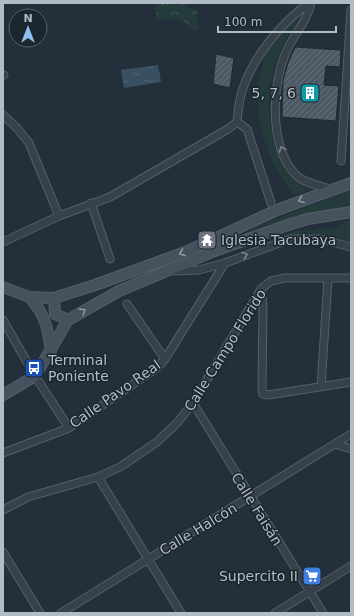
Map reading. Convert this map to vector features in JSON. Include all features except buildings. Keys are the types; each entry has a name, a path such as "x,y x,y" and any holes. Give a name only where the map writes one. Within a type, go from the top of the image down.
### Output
{"main road":[{"path":"3,287 29,297 54,298 188,251 277,210 348,183"},
{"path":"3,395 35,376 68,320 119,291 166,271 308,218 351,212"},
{"path":"29,297 36,304 44,318 51,351"},
{"path":"54,298 55,314 68,320"}],"street":[{"path":"3,242 59,216 110,196 160,169 237,122 243,88 254,66 275,36 298,11 310,3"},
{"path":"310,3 304,23 288,46 281,65 277,88 276,126 286,158 297,176 330,189"},
{"path":"341,161 351,10"},
{"path":"3,115 18,128 29,143 59,216"},
{"path":"237,122 247,129 271,202"},
{"path":"91,203 110,260"},
{"path":"166,271 199,270 225,263 290,239 320,238 351,247"},
{"name":"Calle Pavo Real","path":"3,453 69,428 148,374 165,359 225,263"},
{"name":"Calle Campo Florido","path":"3,510 28,497 98,477 120,467 157,442 177,423 193,404 261,289 271,281 285,278 351,278"},
{"path":"321,387 328,279"},
{"path":"261,289 263,307 263,394 268,395 351,382"},
{"path":"127,304 165,359"},
{"path":"3,320 35,376 69,428"},
{"name":"Calle Faisán","path":"193,404 250,498 323,613"},
{"name":"Calle Halcón","path":"61,613 250,498 351,434"},
{"path":"335,444 351,448"},
{"path":"98,477 181,613"},
{"path":"3,552 40,613"},
{"path":"275,613 351,566"}],"green space":[{"path":"154,3 183,3 187,7 197,10 198,29 191,30 182,20 157,19"},
{"path":"294,20 298,24 288,36 280,50 275,65 269,93 269,106 272,135 281,162 296,182 313,189 294,195 283,180 266,146 258,108 258,89 261,70 269,48"},
{"path":"351,189 351,210 302,217 238,237 256,227"},
{"path":"351,220 351,242 311,233 281,236 300,230 338,228 338,225 343,225 343,221"}],"water":[{"path":"158,65 161,82 124,88 121,70"}],"place":[{"name":"5, 7, 6","path":"310,93"},
{"name":"Iglesia Tacubaya","path":"207,240"},
{"name":"Terminal Poniente","path":"34,368"},
{"name":"Supercito II","path":"312,576"}]}
